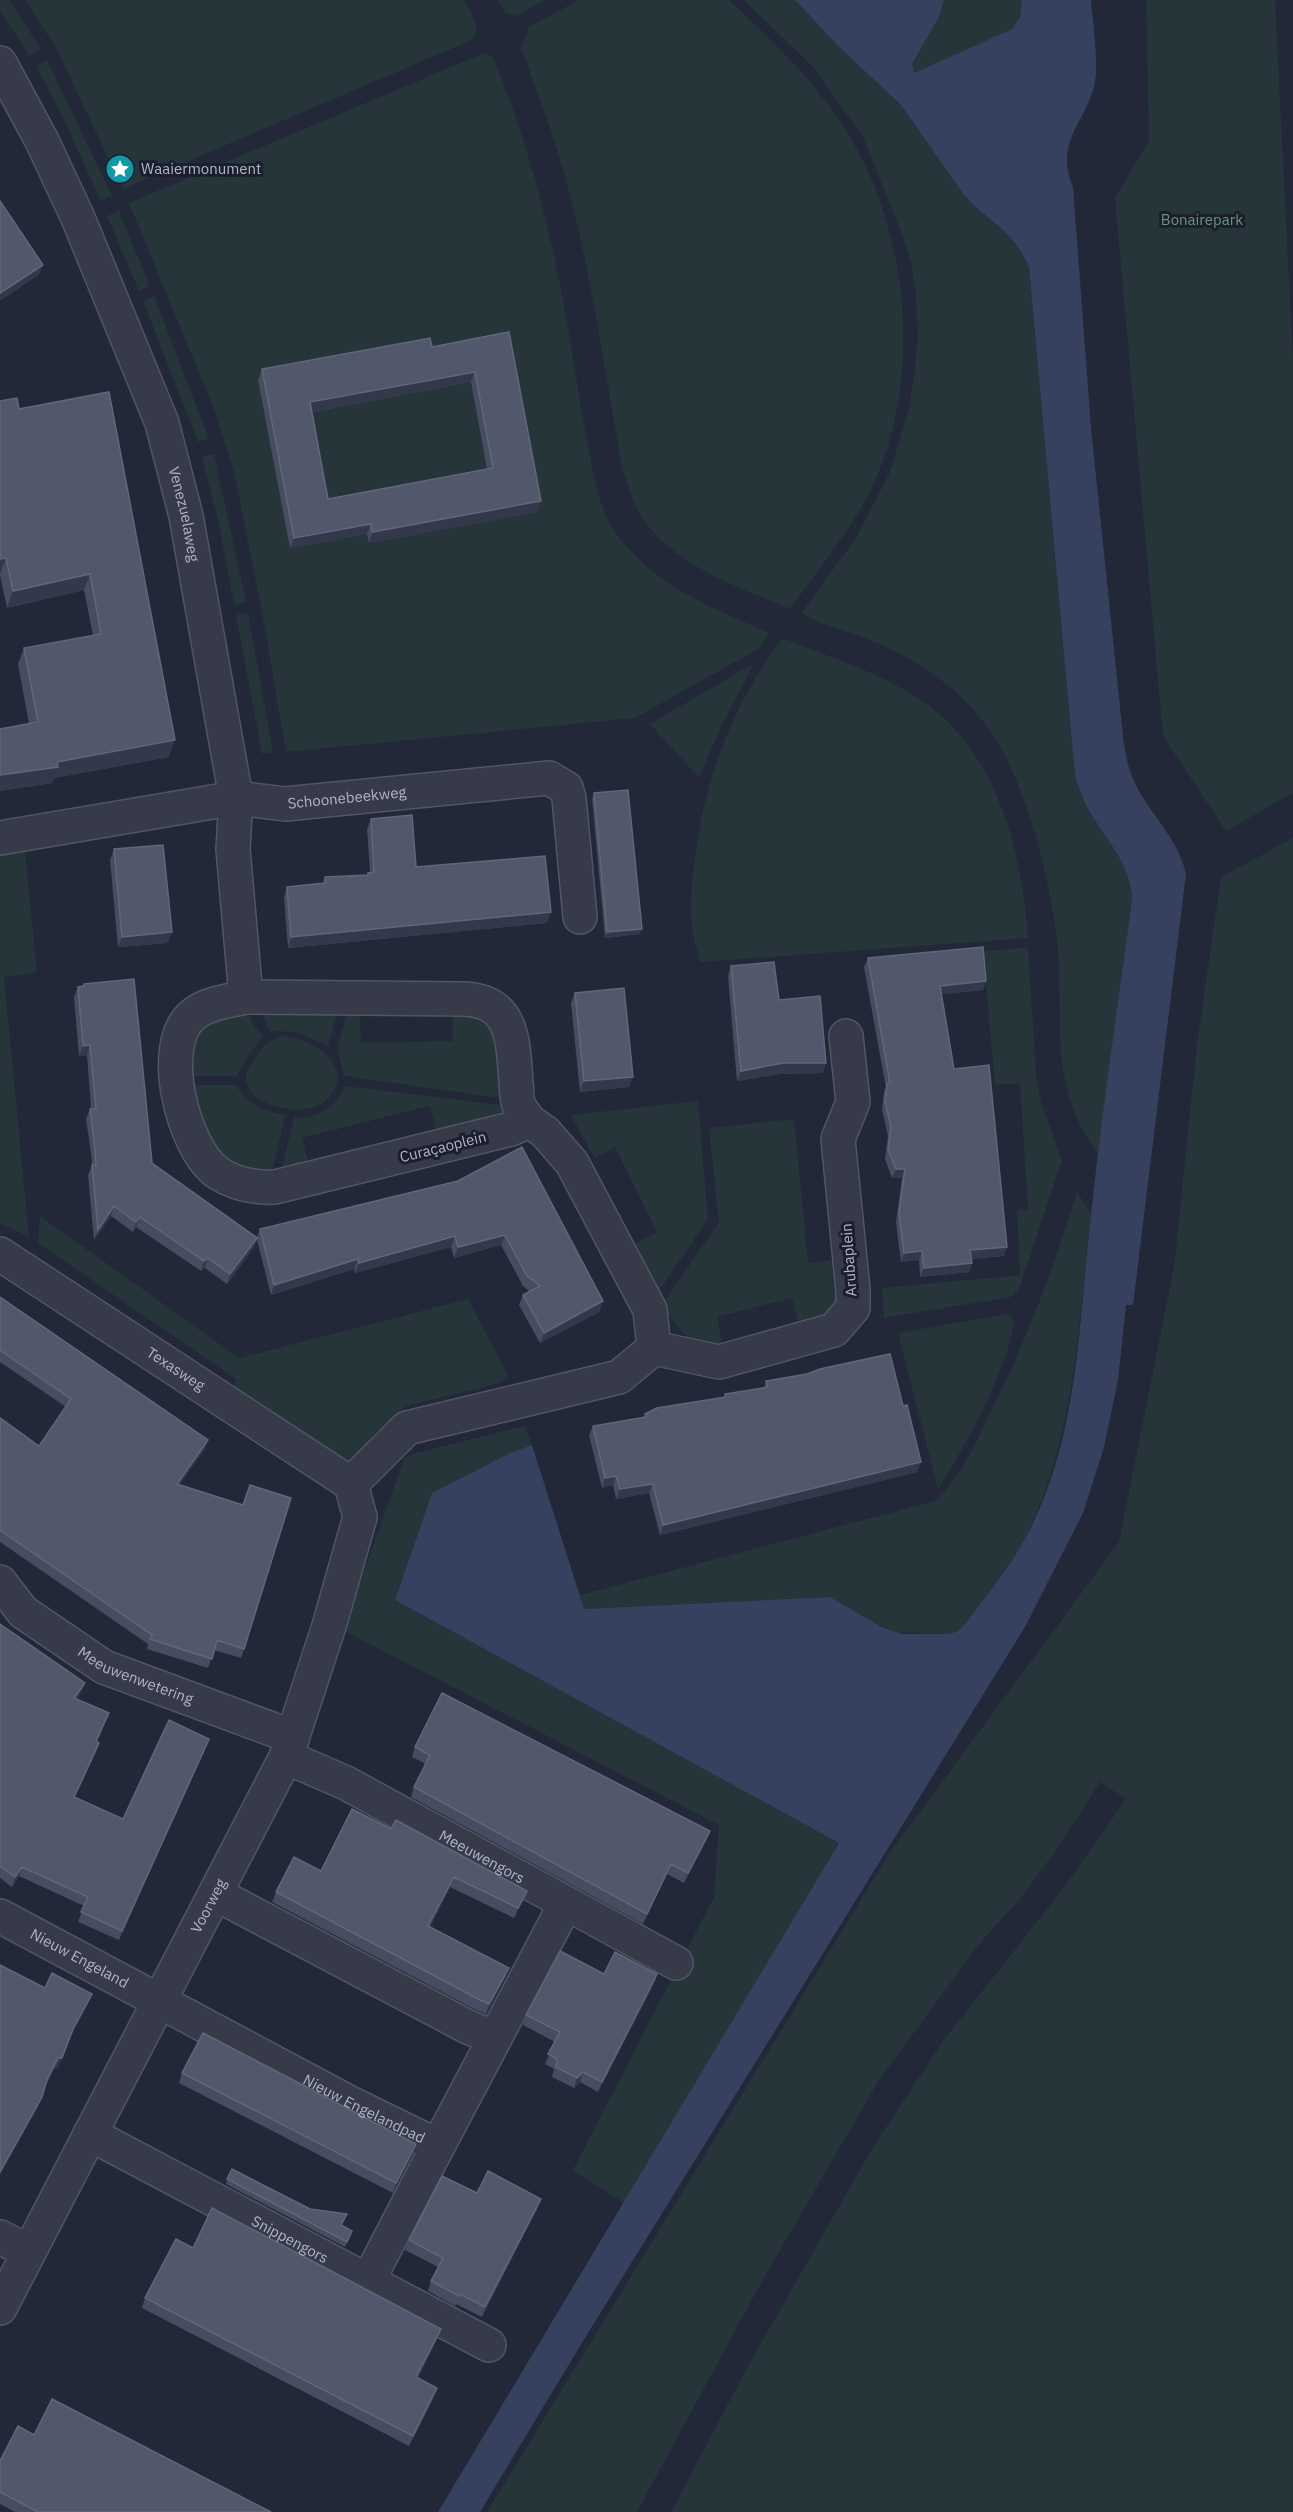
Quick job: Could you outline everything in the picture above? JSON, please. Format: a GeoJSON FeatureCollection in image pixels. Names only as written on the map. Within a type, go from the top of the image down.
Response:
{"type":"FeatureCollection","features":[{"type":"Feature","properties":{"kind":"street","name":"Venezuelaweg"},"geometry":{"type":"LineString","coordinates":[[0,63],[42,141],[78,218],[162,423],[186,516],[236,798],[233,849],[246,998]]}},
{"type":"Feature","properties":{"kind":"street","name":"Schoonebeekweg"},"geometry":{"type":"LineString","coordinates":[[0,838],[236,798],[285,804],[549,778],[566,788],[569,798],[580,917]]}},
{"type":"Feature","properties":{"kind":"street","name":"Curaçaoplein"},"geometry":{"type":"LineString","coordinates":[[246,998],[464,999],[486,1002],[494,1007],[505,1020],[510,1032],[518,1104],[529,1121],[511,1129],[275,1187],[258,1188],[235,1182],[216,1172],[198,1150],[183,1117],[177,1081],[176,1049],[183,1025],[193,1014],[219,1003],[246,998]]}},
{"type":"Feature","properties":{"kind":"street","name":"Arubaplein"},"geometry":{"type":"LineString","coordinates":[[654,1348],[719,1362],[834,1330],[849,1315],[852,1308],[853,1290],[838,1138],[853,1102],[846,1036]]}},
{"type":"Feature","properties":{"kind":"street"},"geometry":{"type":"LineString","coordinates":[[351,1484],[408,1428],[618,1377],[654,1348],[650,1310],[572,1163],[545,1132],[529,1121]]}},
{"type":"Feature","properties":{"kind":"street","name":"Texasweg"},"geometry":{"type":"LineString","coordinates":[[0,1254],[351,1484]]}},
{"type":"Feature","properties":{"kind":"street","name":"Voorweg"},"geometry":{"type":"LineString","coordinates":[[0,2308],[290,1747],[329,1626],[360,1517],[351,1484]]}},
{"type":"Feature","properties":{"kind":"street","name":"Meeuwenwetering"},"geometry":{"type":"LineString","coordinates":[[0,1582],[23,1612],[104,1667],[290,1747]]}},
{"type":"Feature","properties":{"kind":"street","name":"Meeuwengors"},"geometry":{"type":"LineString","coordinates":[[290,1747],[346,1783],[676,1963]]}},
{"type":"Feature","properties":{"kind":"street"},"geometry":{"type":"LineString","coordinates":[[216,1894],[468,2027],[495,2038]]}},
{"type":"Feature","properties":{"kind":"street","name":"Nieuw Engelandpad"},"geometry":{"type":"LineString","coordinates":[[160,2000],[350,2103],[438,2146],[566,1903]]}},
{"type":"Feature","properties":{"kind":"street","name":"Nieuw Engeland"},"geometry":{"type":"LineString","coordinates":[[0,1916],[160,2000]]}},
{"type":"Feature","properties":{"kind":"street","name":"Snippengors"},"geometry":{"type":"LineString","coordinates":[[90,2134],[489,2345]]}},
{"type":"Feature","properties":{"kind":"street"},"geometry":{"type":"LineString","coordinates":[[368,2281],[438,2146]]}},
{"type":"Feature","properties":{"kind":"street"},"geometry":{"type":"LineString","coordinates":[[0,2237],[28,2252]]}},
{"type":"Feature","properties":{"kind":"green space"},"geometry":{"type":"Polygon","coordinates":[[[0,0],[9,0],[41,49],[29,56],[0,10],[0,0]]]}},
{"type":"Feature","properties":{"kind":"green space"},"geometry":{"type":"Polygon","coordinates":[[[25,0],[464,0],[475,20],[476,30],[472,40],[123,189],[56,48],[25,0]]]}},
{"type":"Feature","properties":{"kind":"green space"},"geometry":{"type":"Polygon","coordinates":[[[497,0],[545,0],[517,16],[506,14],[497,0]]]}},
{"type":"Feature","properties":{"kind":"green space"},"geometry":{"type":"Polygon","coordinates":[[[579,0],[729,0],[791,60],[832,109],[867,169],[884,214],[896,262],[902,312],[903,362],[897,411],[884,458],[865,501],[839,543],[790,609],[710,574],[672,550],[656,536],[643,519],[636,507],[622,468],[592,297],[570,195],[554,139],[521,48],[529,27],[579,0]]]}},
{"type":"Feature","properties":{"kind":"green space"},"geometry":{"type":"Polygon","coordinates":[[[744,0],[795,0],[838,46],[901,105],[964,195],[1007,234],[1022,253],[1029,267],[1075,774],[1085,803],[1125,869],[1132,900],[1098,1154],[1082,1128],[1071,1102],[1064,1076],[1054,917],[1043,864],[1027,808],[1006,758],[982,720],[951,688],[934,675],[877,643],[820,623],[802,612],[856,538],[890,472],[909,408],[914,377],[918,340],[916,294],[911,262],[903,237],[863,137],[813,67],[744,0]]]}},
{"type":"Feature","properties":{"kind":"green space"},"geometry":{"type":"Polygon","coordinates":[[[944,0],[1022,0],[1020,17],[1012,29],[914,73],[912,64],[939,17],[944,0]]]}},
{"type":"Feature","properties":{"kind":"green space","name":"Bonairepark"},"geometry":{"type":"Polygon","coordinates":[[[1146,0],[1275,0],[1293,360],[1293,793],[1226,831],[1163,736],[1115,198],[1149,140],[1146,0]]]}},
{"type":"Feature","properties":{"kind":"green space"},"geometry":{"type":"Polygon","coordinates":[[[484,53],[493,57],[504,84],[538,192],[562,296],[598,493],[606,516],[618,536],[633,554],[668,583],[707,605],[769,633],[760,648],[635,718],[286,752],[263,617],[235,477],[216,414],[129,203],[484,53]]]}},
{"type":"Feature","properties":{"kind":"green space"},"geometry":{"type":"Polygon","coordinates":[[[47,60],[112,196],[101,201],[36,66],[47,60]]]}},
{"type":"Feature","properties":{"kind":"green space"},"geometry":{"type":"Polygon","coordinates":[[[119,211],[150,286],[139,291],[107,216],[119,211]]]}},
{"type":"Feature","properties":{"kind":"green space"},"geometry":{"type":"Polygon","coordinates":[[[154,296],[209,439],[198,442],[143,301],[154,296]]]}},
{"type":"Feature","properties":{"kind":"green space"},"geometry":{"type":"Polygon","coordinates":[[[214,454],[246,602],[234,605],[218,519],[202,457],[214,454]]]}},
{"type":"Feature","properties":{"kind":"green space"},"geometry":{"type":"Polygon","coordinates":[[[248,613],[273,752],[262,754],[236,615],[248,613]]]}},
{"type":"Feature","properties":{"kind":"green space"},"geometry":{"type":"Polygon","coordinates":[[[783,638],[871,673],[905,690],[947,721],[969,746],[987,775],[1012,838],[1025,905],[1028,938],[700,962],[694,940],[691,904],[692,882],[704,806],[722,746],[735,718],[765,663],[783,638]]]}},
{"type":"Feature","properties":{"kind":"green space"},"geometry":{"type":"Polygon","coordinates":[[[754,663],[720,729],[699,778],[650,724],[754,663]]]}},
{"type":"Feature","properties":{"kind":"green space"},"geometry":{"type":"Polygon","coordinates":[[[1293,838],[1293,2512],[671,2512],[748,2366],[873,2147],[945,2038],[1062,1890],[1126,1799],[1100,1782],[1057,1849],[1019,1900],[980,1943],[879,2080],[761,2283],[637,2512],[487,2512],[889,1854],[1119,1542],[1174,1267],[1197,1045],[1221,877],[1293,838]]]}},
{"type":"Feature","properties":{"kind":"green space"},"geometry":{"type":"Polygon","coordinates":[[[25,850],[37,972],[4,977],[29,1237],[0,1223],[0,854],[25,850]]]}},
{"type":"Feature","properties":{"kind":"green space"},"geometry":{"type":"Polygon","coordinates":[[[1028,947],[1036,1074],[1041,1103],[1062,1160],[1019,1289],[1011,1297],[884,1318],[882,1288],[1020,1275],[1017,1210],[1028,1209],[1020,1083],[995,1085],[983,951],[1028,947]]]}},
{"type":"Feature","properties":{"kind":"green space"},"geometry":{"type":"Polygon","coordinates":[[[453,1011],[481,1016],[496,1031],[507,1099],[344,1076],[337,1049],[347,1014],[360,1013],[361,1043],[453,1041],[453,1011]]]}},
{"type":"Feature","properties":{"kind":"green space"},"geometry":{"type":"Polygon","coordinates":[[[249,1013],[252,1023],[263,1036],[247,1057],[237,1076],[193,1076],[193,1046],[208,1021],[249,1013]]]}},
{"type":"Feature","properties":{"kind":"green space"},"geometry":{"type":"Polygon","coordinates":[[[262,1013],[337,1014],[328,1046],[296,1032],[269,1031],[262,1013]]]}},
{"type":"Feature","properties":{"kind":"green space"},"geometry":{"type":"Polygon","coordinates":[[[286,1036],[310,1044],[322,1051],[336,1069],[338,1079],[334,1090],[324,1102],[315,1107],[279,1108],[257,1098],[249,1090],[246,1077],[257,1055],[269,1042],[286,1036]]]}},
{"type":"Feature","properties":{"kind":"green space"},"geometry":{"type":"Polygon","coordinates":[[[194,1085],[236,1085],[240,1092],[256,1106],[285,1115],[271,1177],[245,1175],[212,1146],[197,1113],[194,1085]]]}},
{"type":"Feature","properties":{"kind":"green space"},"geometry":{"type":"Polygon","coordinates":[[[345,1086],[508,1106],[509,1115],[437,1134],[430,1106],[302,1138],[309,1166],[281,1173],[294,1117],[310,1117],[325,1110],[336,1100],[345,1086]]]}},
{"type":"Feature","properties":{"kind":"green space"},"geometry":{"type":"Polygon","coordinates":[[[698,1101],[708,1219],[657,1294],[631,1246],[657,1232],[615,1147],[594,1158],[571,1115],[698,1101]]]}},
{"type":"Feature","properties":{"kind":"green space"},"geometry":{"type":"Polygon","coordinates":[[[794,1119],[808,1263],[839,1259],[839,1284],[835,1303],[823,1317],[799,1326],[792,1298],[717,1317],[723,1345],[702,1345],[686,1336],[662,1305],[719,1222],[709,1128],[794,1119]]]}},
{"type":"Feature","properties":{"kind":"green space"},"geometry":{"type":"Polygon","coordinates":[[[1077,1192],[1091,1213],[1072,1381],[1062,1435],[1047,1487],[1025,1538],[996,1586],[958,1631],[949,1634],[893,1632],[829,1597],[584,1609],[580,1595],[935,1501],[945,1491],[968,1458],[1005,1383],[1039,1302],[1077,1192]]]}},
{"type":"Feature","properties":{"kind":"green space"},"geometry":{"type":"Polygon","coordinates":[[[40,1216],[239,1358],[468,1299],[508,1376],[500,1383],[406,1406],[376,1433],[354,1461],[341,1465],[234,1393],[236,1379],[38,1243],[40,1216]]]}},
{"type":"Feature","properties":{"kind":"green space"},"geometry":{"type":"Polygon","coordinates":[[[1009,1314],[1014,1320],[1011,1338],[995,1383],[972,1431],[938,1489],[898,1333],[1009,1314]]]}},
{"type":"Feature","properties":{"kind":"green space"},"geometry":{"type":"Polygon","coordinates":[[[525,1426],[532,1445],[510,1453],[432,1493],[395,1600],[839,1843],[624,2203],[573,2170],[714,1897],[719,1825],[339,1628],[355,1575],[362,1577],[404,1459],[413,1454],[525,1426]]]}},
{"type":"Feature","properties":{"kind":"water"},"geometry":{"type":"Polygon","coordinates":[[[795,0],[944,0],[939,17],[912,64],[914,73],[1012,29],[1020,17],[1022,0],[1091,0],[1096,74],[1088,103],[1075,128],[1067,154],[1068,170],[1073,187],[1091,428],[1123,736],[1134,781],[1177,848],[1186,874],[1133,1305],[1126,1305],[1118,1380],[1104,1447],[1083,1513],[1025,1627],[588,2333],[480,2512],[438,2512],[839,1843],[395,1600],[432,1493],[510,1453],[532,1445],[584,1609],[830,1597],[884,1628],[902,1634],[949,1634],[958,1631],[966,1623],[1010,1563],[1032,1525],[1048,1489],[1059,1451],[1075,1373],[1100,1136],[1132,900],[1125,869],[1085,803],[1075,774],[1029,267],[1022,253],[1007,234],[964,195],[901,105],[838,46],[795,0]]]}},
{"type":"Feature","properties":{"kind":"building"},"geometry":{"type":"Polygon","coordinates":[[[0,201],[43,265],[0,293],[0,201]]]}},
{"type":"Feature","properties":{"kind":"building"},"geometry":{"type":"Polygon","coordinates":[[[509,332],[541,501],[372,532],[371,524],[294,538],[262,369],[430,338],[432,347],[509,332]],[[475,372],[310,402],[328,499],[493,468],[475,372]]]}},
{"type":"Feature","properties":{"kind":"building"},"geometry":{"type":"Polygon","coordinates":[[[109,392],[175,740],[57,762],[58,767],[0,775],[0,729],[38,722],[24,648],[101,634],[90,574],[13,591],[6,558],[0,559],[0,401],[17,398],[19,409],[109,392]]]}},
{"type":"Feature","properties":{"kind":"building"},"geometry":{"type":"Polygon","coordinates":[[[628,790],[642,929],[607,932],[594,793],[628,790]]]}},
{"type":"Feature","properties":{"kind":"building"},"geometry":{"type":"Polygon","coordinates":[[[412,815],[416,867],[545,856],[551,912],[291,937],[287,887],[325,883],[325,877],[368,875],[374,872],[371,819],[412,815]]]}},
{"type":"Feature","properties":{"kind":"building"},"geometry":{"type":"Polygon","coordinates":[[[163,845],[172,932],[122,937],[114,849],[163,845]]]}},
{"type":"Feature","properties":{"kind":"building"},"geometry":{"type":"Polygon","coordinates":[[[983,947],[986,981],[940,986],[954,1069],[989,1065],[1007,1247],[970,1250],[972,1263],[924,1268],[922,1251],[904,1253],[899,1213],[905,1169],[896,1169],[888,1150],[891,1127],[885,1101],[887,1084],[890,1083],[868,958],[983,947]]]}},
{"type":"Feature","properties":{"kind":"building"},"geometry":{"type":"Polygon","coordinates":[[[774,962],[779,1000],[820,996],[826,1063],[783,1063],[741,1071],[731,966],[774,962]]]}},
{"type":"Feature","properties":{"kind":"building"},"geometry":{"type":"Polygon","coordinates":[[[134,979],[152,1163],[257,1238],[230,1274],[208,1258],[204,1261],[140,1217],[136,1222],[114,1206],[98,1230],[92,1165],[96,1165],[90,1109],[96,1109],[90,1045],[83,1046],[78,987],[84,984],[134,979]]]}},
{"type":"Feature","properties":{"kind":"building"},"geometry":{"type":"Polygon","coordinates":[[[624,988],[633,1077],[584,1081],[575,993],[624,988]]]}},
{"type":"Feature","properties":{"kind":"building"},"geometry":{"type":"Polygon","coordinates":[[[522,1147],[603,1301],[544,1333],[523,1295],[540,1286],[527,1276],[505,1235],[458,1247],[455,1236],[359,1263],[358,1259],[274,1285],[260,1229],[458,1181],[522,1147]]]}},
{"type":"Feature","properties":{"kind":"building"},"geometry":{"type":"Polygon","coordinates":[[[0,1297],[208,1440],[177,1484],[243,1505],[250,1485],[291,1498],[244,1649],[217,1640],[212,1659],[150,1639],[152,1635],[0,1530],[0,1418],[39,1446],[71,1399],[0,1350],[0,1297]]]}},
{"type":"Feature","properties":{"kind":"building"},"geometry":{"type":"Polygon","coordinates":[[[890,1354],[903,1406],[907,1405],[921,1462],[663,1525],[653,1484],[620,1489],[616,1476],[605,1478],[593,1426],[646,1417],[645,1414],[657,1408],[726,1397],[725,1394],[768,1387],[766,1381],[807,1374],[820,1369],[890,1354]]]}},
{"type":"Feature","properties":{"kind":"building"},"geometry":{"type":"Polygon","coordinates":[[[0,1624],[85,1683],[74,1698],[109,1713],[96,1741],[99,1743],[74,1797],[123,1819],[169,1720],[209,1739],[122,1931],[81,1912],[88,1897],[22,1867],[15,1877],[0,1866],[0,1624]]]}},
{"type":"Feature","properties":{"kind":"building"},"geometry":{"type":"Polygon","coordinates":[[[442,1693],[710,1831],[688,1873],[671,1864],[647,1914],[414,1787],[430,1755],[415,1747],[442,1693]]]}},
{"type":"Feature","properties":{"kind":"building"},"geometry":{"type":"Polygon","coordinates":[[[352,1809],[391,1829],[396,1820],[527,1891],[518,1908],[454,1877],[428,1926],[509,1968],[489,2004],[276,1892],[294,1857],[321,1871],[352,1809]]]}},
{"type":"Feature","properties":{"kind":"building"},"geometry":{"type":"Polygon","coordinates":[[[560,1951],[604,1974],[615,1952],[657,1974],[602,2082],[583,2072],[577,2078],[556,2067],[557,2059],[548,2054],[560,2032],[526,2015],[560,1951]]]}},
{"type":"Feature","properties":{"kind":"building"},"geometry":{"type":"Polygon","coordinates":[[[0,1965],[45,1988],[52,1973],[92,1994],[73,2029],[62,2058],[58,2058],[47,2080],[42,2097],[0,2172],[0,1965]]]}},
{"type":"Feature","properties":{"kind":"building"},"geometry":{"type":"Polygon","coordinates":[[[203,2033],[416,2144],[396,2183],[182,2073],[203,2033]]]}},
{"type":"Feature","properties":{"kind":"building"},"geometry":{"type":"Polygon","coordinates":[[[232,2169],[310,2209],[347,2214],[341,2225],[352,2231],[347,2242],[227,2179],[232,2169]]]}},
{"type":"Feature","properties":{"kind":"building"},"geometry":{"type":"Polygon","coordinates":[[[488,2171],[541,2199],[485,2307],[431,2281],[443,2258],[409,2240],[442,2176],[477,2193],[488,2171]]]}},
{"type":"Feature","properties":{"kind":"building"},"geometry":{"type":"Polygon","coordinates":[[[212,2208],[441,2329],[416,2377],[437,2388],[413,2436],[145,2298],[176,2239],[193,2248],[212,2208]]]}},
{"type":"Feature","properties":{"kind":"building"},"geometry":{"type":"Polygon","coordinates":[[[52,2399],[271,2512],[38,2512],[0,2492],[0,2461],[18,2426],[34,2435],[52,2399]]]}},
{"type":"Feature","properties":{"kind":"place","name":"Waaiermonument"},"geometry":{"type":"Point","coordinates":[120,169]}}]}
